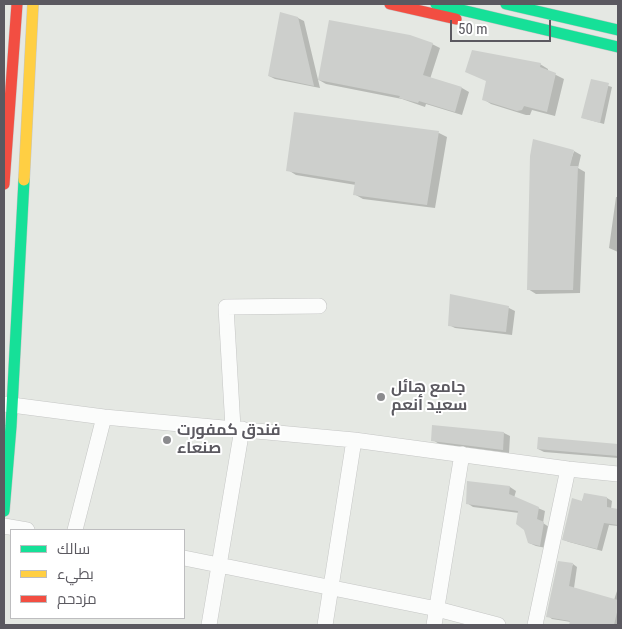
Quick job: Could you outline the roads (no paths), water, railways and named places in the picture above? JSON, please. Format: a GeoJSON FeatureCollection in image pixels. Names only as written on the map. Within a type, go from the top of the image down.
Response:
{"type":"FeatureCollection","features":[{"type":"Feature","properties":{"kind":"main road"},"geometry":{"type":"LineString","coordinates":[[4,184],[10,18],[17,4]]}},
{"type":"Feature","properties":{"kind":"main road"},"geometry":{"type":"LineString","coordinates":[[4,511],[8,404],[33,4]]}},
{"type":"Feature","properties":{"kind":"main road"},"geometry":{"type":"LineString","coordinates":[[390,4],[586,49],[618,52]]}},
{"type":"Feature","properties":{"kind":"main road"},"geometry":{"type":"LineString","coordinates":[[436,4],[618,46]]}},
{"type":"Feature","properties":{"kind":"main road"},"geometry":{"type":"LineString","coordinates":[[506,4],[618,30]]}},
{"type":"Feature","properties":{"kind":"main road"},"geometry":{"type":"LineString","coordinates":[[550,4],[595,14],[618,24]]}},
{"type":"Feature","properties":{"kind":"street"},"geometry":{"type":"LineString","coordinates":[[210,625],[237,428],[226,307],[319,306]]}},
{"type":"Feature","properties":{"kind":"street"},"geometry":{"type":"LineString","coordinates":[[8,404],[104,417],[354,440],[618,474]]}},
{"type":"Feature","properties":{"kind":"street"},"geometry":{"type":"LineString","coordinates":[[75,529],[104,417]]}},
{"type":"Feature","properties":{"kind":"street"},"geometry":{"type":"LineString","coordinates":[[325,625],[354,440]]}},
{"type":"Feature","properties":{"kind":"street"},"geometry":{"type":"LineString","coordinates":[[434,625],[462,454]]}},
{"type":"Feature","properties":{"kind":"street"},"geometry":{"type":"LineString","coordinates":[[535,625],[568,469]]}},
{"type":"Feature","properties":{"kind":"street"},"geometry":{"type":"LineString","coordinates":[[4,526],[22,529]]}},
{"type":"Feature","properties":{"kind":"street"},"geometry":{"type":"LineString","coordinates":[[185,558],[331,586],[437,609],[498,625]]}},
{"type":"Feature","properties":{"kind":"place","name":"جامع هائل سعيد أنعم"},"geometry":{"type":"Point","coordinates":[381,397]}},
{"type":"Feature","properties":{"kind":"place","name":"فندق كمفورت صنعاء"},"geometry":{"type":"Point","coordinates":[167,440]}}]}
